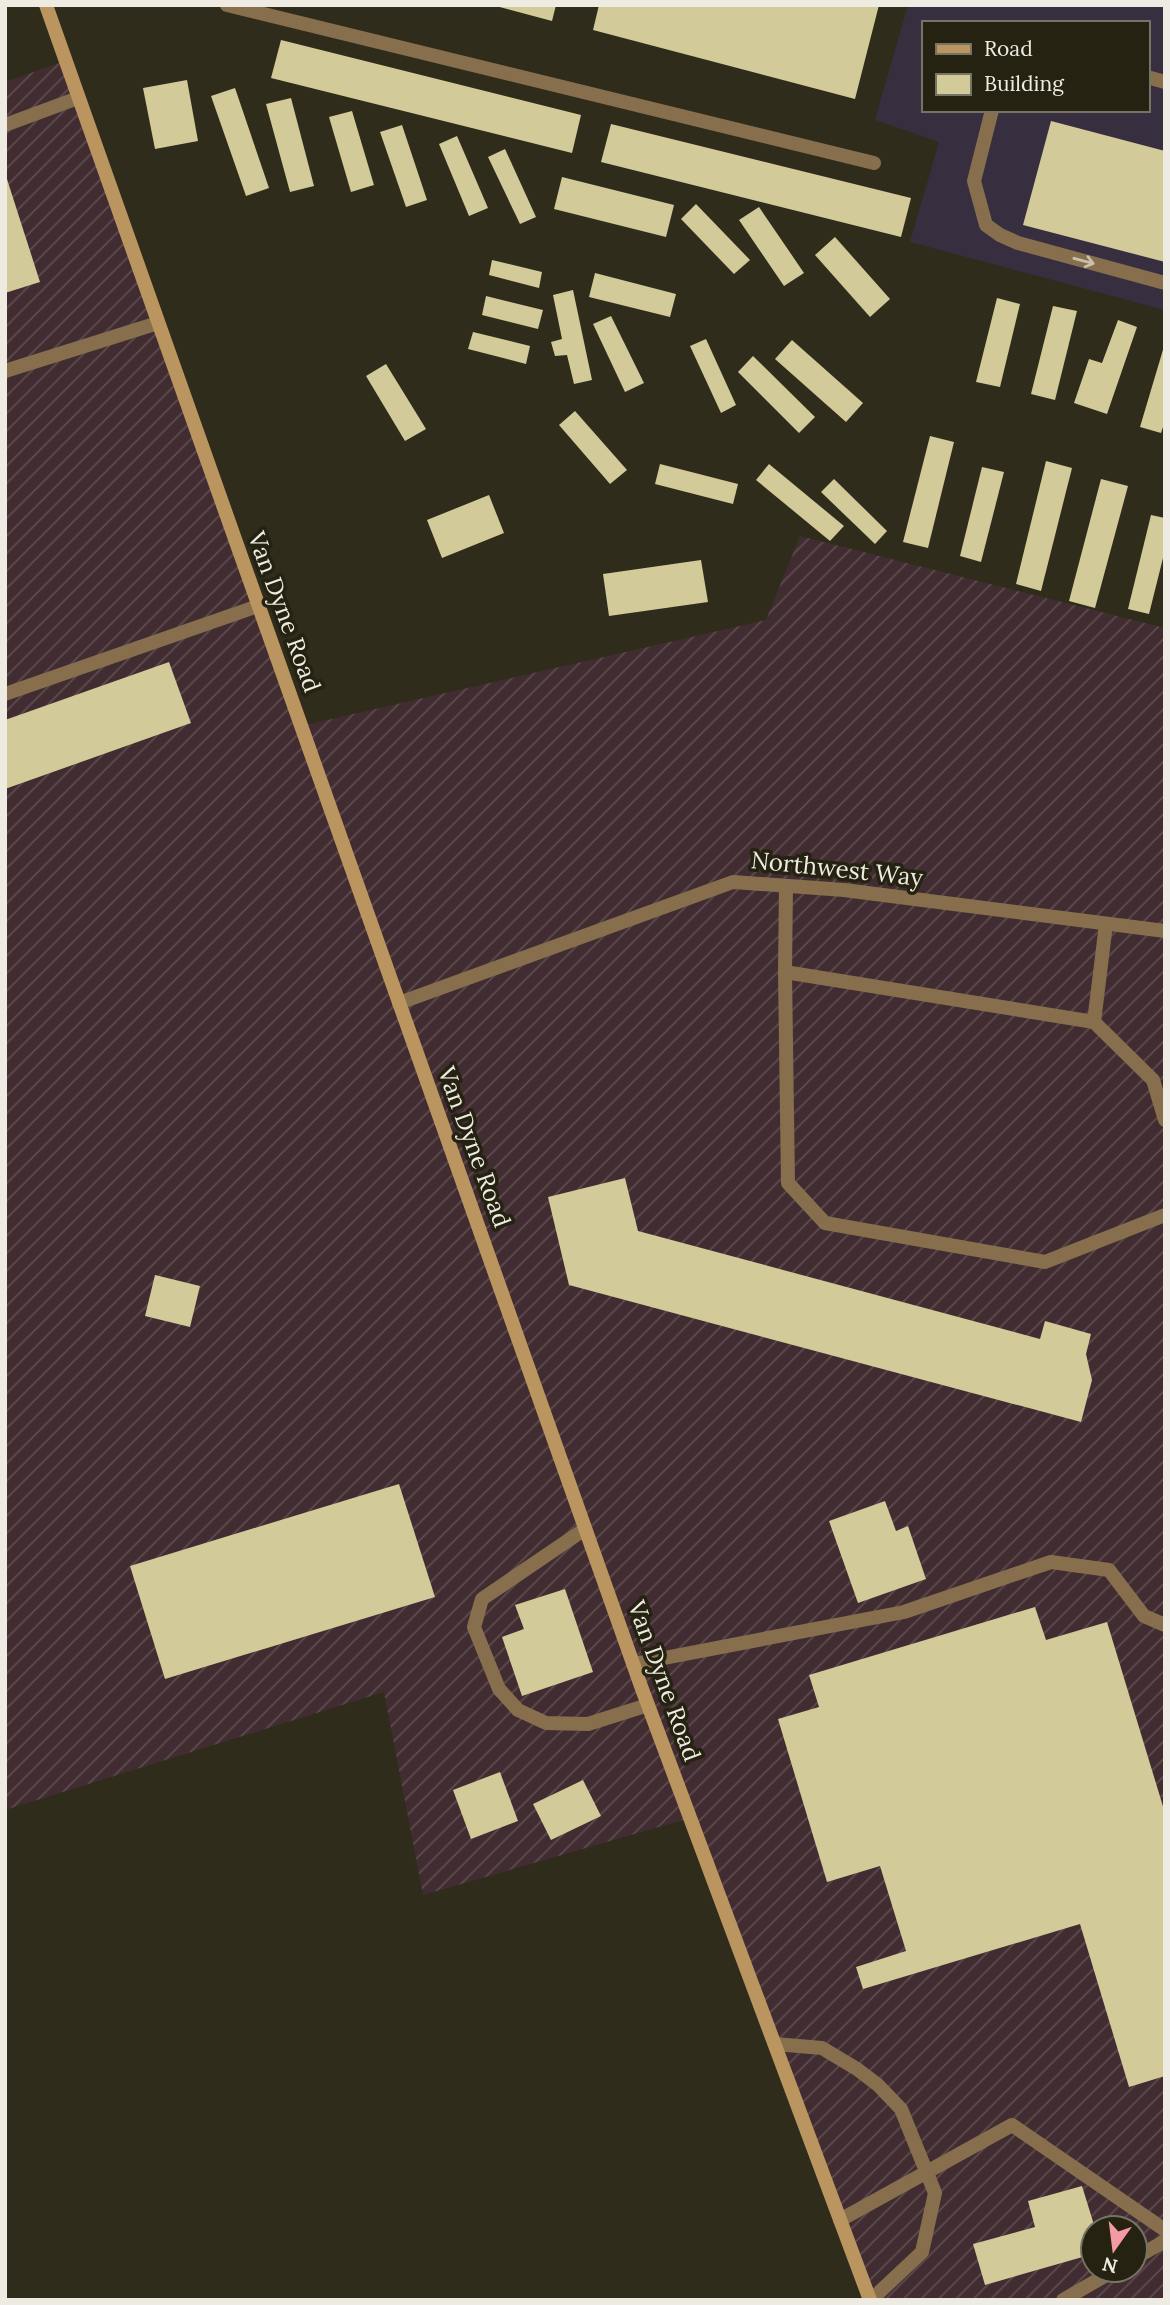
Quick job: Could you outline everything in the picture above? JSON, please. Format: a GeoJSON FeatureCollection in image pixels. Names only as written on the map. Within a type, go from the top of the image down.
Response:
{"type":"FeatureCollection","features":[{"type":"Feature","properties":{"kind":"street","name":"Van Dyne Road"},"geometry":{"type":"LineString","coordinates":[[46,5],[633,1664],[870,2300]]}},
{"type":"Feature","properties":{"kind":"street"},"geometry":{"type":"LineString","coordinates":[[227,5],[874,163]]}},
{"type":"Feature","properties":{"kind":"street"},"geometry":{"type":"LineString","coordinates":[[5,125],[78,98]]}},
{"type":"Feature","properties":{"kind":"street"},"geometry":{"type":"LineString","coordinates":[[991,112],[974,181],[986,225],[1018,243],[1165,283]]}},
{"type":"Feature","properties":{"kind":"street"},"geometry":{"type":"LineString","coordinates":[[5,371],[158,323]]}},
{"type":"Feature","properties":{"kind":"street"},"geometry":{"type":"LineString","coordinates":[[5,694],[258,606]]}},
{"type":"Feature","properties":{"kind":"street","name":"Northwest Way"},"geometry":{"type":"LineString","coordinates":[[399,1003],[733,882],[844,890],[1165,931]]}},
{"type":"Feature","properties":{"kind":"street"},"geometry":{"type":"LineString","coordinates":[[786,886],[788,1183],[825,1223],[1045,1262],[1165,1215]]}},
{"type":"Feature","properties":{"kind":"street"},"geometry":{"type":"LineString","coordinates":[[1094,1022],[1106,924]]}},
{"type":"Feature","properties":{"kind":"street"},"geometry":{"type":"LineString","coordinates":[[785,972],[1094,1022],[1153,1080],[1165,1120]]}},
{"type":"Feature","properties":{"kind":"street"},"geometry":{"type":"LineString","coordinates":[[585,1529],[482,1600],[474,1627],[499,1689],[519,1710],[546,1723],[588,1724],[648,1705]]}},
{"type":"Feature","properties":{"kind":"street"},"geometry":{"type":"LineString","coordinates":[[633,1664],[904,1612],[1051,1562],[1109,1570],[1144,1616],[1165,1625]]}},
{"type":"Feature","properties":{"kind":"street"},"geometry":{"type":"LineString","coordinates":[[775,2044],[822,2048],[878,2085],[901,2109],[935,2193],[922,2252],[870,2300]]}},
{"type":"Feature","properties":{"kind":"street"},"geometry":{"type":"LineString","coordinates":[[840,2220],[1012,2125],[1165,2230]]}},
{"type":"Feature","properties":{"kind":"street"},"geometry":{"type":"LineString","coordinates":[[1149,2250],[1165,2241]]}},
{"type":"Feature","properties":{"kind":"street"},"geometry":{"type":"LineString","coordinates":[[1063,2300],[1091,2284]]}},
{"type":"Feature","properties":{"kind":"shaded area"},"geometry":{"type":"Polygon","coordinates":[[[908,5],[1165,5],[1165,310],[910,242],[939,142],[875,120],[908,5]]]}},
{"type":"Feature","properties":{"kind":"shaded area"},"geometry":{"type":"Polygon","coordinates":[[[65,61],[301,726],[766,620],[800,536],[1165,628],[1165,2300],[870,2300],[690,1818],[423,1895],[384,1692],[5,1810],[5,82],[65,61]]]}},
{"type":"Feature","properties":{"kind":"building"},"geometry":{"type":"Polygon","coordinates":[[[492,5],[556,5],[552,21],[492,5]]]}},
{"type":"Feature","properties":{"kind":"building"},"geometry":{"type":"Polygon","coordinates":[[[599,5],[879,5],[855,99],[593,30],[599,5]]]}},
{"type":"Feature","properties":{"kind":"building"},"geometry":{"type":"Polygon","coordinates":[[[281,40],[581,115],[572,153],[271,78],[281,40]]]}},
{"type":"Feature","properties":{"kind":"building"},"geometry":{"type":"Polygon","coordinates":[[[187,80],[198,141],[155,149],[143,88],[187,80]]]}},
{"type":"Feature","properties":{"kind":"building"},"geometry":{"type":"Polygon","coordinates":[[[235,88],[269,188],[246,196],[211,96],[235,88]]]}},
{"type":"Feature","properties":{"kind":"building"},"geometry":{"type":"Polygon","coordinates":[[[291,98],[314,186],[290,192],[266,104],[291,98]]]}},
{"type":"Feature","properties":{"kind":"building"},"geometry":{"type":"Polygon","coordinates":[[[352,111],[374,185],[351,192],[329,117],[352,111]]]}},
{"type":"Feature","properties":{"kind":"building"},"geometry":{"type":"Polygon","coordinates":[[[1051,121],[1165,151],[1165,262],[1023,225],[1051,121]]]}},
{"type":"Feature","properties":{"kind":"building"},"geometry":{"type":"Polygon","coordinates":[[[611,124],[911,198],[901,237],[601,162],[611,124]]]}},
{"type":"Feature","properties":{"kind":"building"},"geometry":{"type":"Polygon","coordinates":[[[402,125],[427,200],[406,207],[380,132],[402,125]]]}},
{"type":"Feature","properties":{"kind":"building"},"geometry":{"type":"Polygon","coordinates":[[[457,136],[488,208],[469,216],[439,144],[457,136]]]}},
{"type":"Feature","properties":{"kind":"building"},"geometry":{"type":"Polygon","coordinates":[[[505,149],[536,217],[520,224],[488,157],[505,149]]]}},
{"type":"Feature","properties":{"kind":"building"},"geometry":{"type":"Polygon","coordinates":[[[5,177],[40,282],[5,293],[5,177]]]}},
{"type":"Feature","properties":{"kind":"building"},"geometry":{"type":"Polygon","coordinates":[[[562,177],[674,205],[666,237],[554,209],[562,177]]]}},
{"type":"Feature","properties":{"kind":"building"},"geometry":{"type":"Polygon","coordinates":[[[696,204],[750,260],[734,274],[681,219],[696,204]]]}},
{"type":"Feature","properties":{"kind":"building"},"geometry":{"type":"Polygon","coordinates":[[[759,207],[804,273],[784,286],[739,220],[759,207]]]}},
{"type":"Feature","properties":{"kind":"building"},"geometry":{"type":"Polygon","coordinates":[[[835,237],[890,299],[870,317],[815,255],[835,237]]]}},
{"type":"Feature","properties":{"kind":"building"},"geometry":{"type":"Polygon","coordinates":[[[492,260],[542,272],[539,288],[489,275],[492,260]]]}},
{"type":"Feature","properties":{"kind":"building"},"geometry":{"type":"Polygon","coordinates":[[[595,273],[676,294],[670,317],[589,297],[595,273]]]}},
{"type":"Feature","properties":{"kind":"building"},"geometry":{"type":"Polygon","coordinates":[[[573,290],[592,380],[574,384],[567,355],[555,356],[551,342],[562,339],[553,295],[573,290]]]}},
{"type":"Feature","properties":{"kind":"building"},"geometry":{"type":"Polygon","coordinates":[[[486,296],[543,310],[538,329],[482,315],[486,296]]]}},
{"type":"Feature","properties":{"kind":"building"},"geometry":{"type":"Polygon","coordinates":[[[997,298],[1020,304],[1000,387],[976,382],[997,298]]]}},
{"type":"Feature","properties":{"kind":"building"},"geometry":{"type":"Polygon","coordinates":[[[1053,306],[1077,311],[1055,400],[1031,394],[1053,306]]]}},
{"type":"Feature","properties":{"kind":"building"},"geometry":{"type":"Polygon","coordinates":[[[611,316],[644,383],[625,392],[593,324],[611,316]]]}},
{"type":"Feature","properties":{"kind":"building"},"geometry":{"type":"Polygon","coordinates":[[[1118,320],[1137,327],[1107,414],[1074,403],[1089,359],[1102,363],[1118,320]]]}},
{"type":"Feature","properties":{"kind":"building"},"geometry":{"type":"Polygon","coordinates":[[[473,332],[530,346],[526,364],[468,349],[473,332]]]}},
{"type":"Feature","properties":{"kind":"building"},"geometry":{"type":"Polygon","coordinates":[[[706,339],[736,405],[721,413],[690,346],[706,339]]]}},
{"type":"Feature","properties":{"kind":"building"},"geometry":{"type":"Polygon","coordinates":[[[792,340],[863,403],[846,422],[775,359],[792,340]]]}},
{"type":"Feature","properties":{"kind":"building"},"geometry":{"type":"Polygon","coordinates":[[[1165,343],[1165,421],[1161,433],[1140,427],[1165,343]]]}},
{"type":"Feature","properties":{"kind":"building"},"geometry":{"type":"Polygon","coordinates":[[[753,356],[815,417],[799,433],[738,372],[753,356]]]}},
{"type":"Feature","properties":{"kind":"building"},"geometry":{"type":"Polygon","coordinates":[[[386,364],[426,429],[405,441],[366,376],[386,364]]]}},
{"type":"Feature","properties":{"kind":"building"},"geometry":{"type":"Polygon","coordinates":[[[575,411],[627,470],[610,484],[559,425],[575,411]]]}},
{"type":"Feature","properties":{"kind":"building"},"geometry":{"type":"Polygon","coordinates":[[[930,436],[954,442],[928,548],[903,542],[930,436]]]}},
{"type":"Feature","properties":{"kind":"building"},"geometry":{"type":"Polygon","coordinates":[[[1046,461],[1072,468],[1041,591],[1016,584],[1046,461]]]}},
{"type":"Feature","properties":{"kind":"building"},"geometry":{"type":"Polygon","coordinates":[[[660,464],[738,484],[733,504],[655,484],[660,464]]]}},
{"type":"Feature","properties":{"kind":"building"},"geometry":{"type":"Polygon","coordinates":[[[769,464],[844,526],[830,541],[756,480],[769,464]]]}},
{"type":"Feature","properties":{"kind":"building"},"geometry":{"type":"Polygon","coordinates":[[[982,467],[1004,472],[981,562],[960,556],[982,467]]]}},
{"type":"Feature","properties":{"kind":"building"},"geometry":{"type":"Polygon","coordinates":[[[834,479],[887,531],[875,544],[821,492],[834,479]]]}},
{"type":"Feature","properties":{"kind":"building"},"geometry":{"type":"Polygon","coordinates":[[[1101,479],[1128,486],[1095,608],[1069,601],[1101,479]]]}},
{"type":"Feature","properties":{"kind":"building"},"geometry":{"type":"Polygon","coordinates":[[[489,495],[504,533],[442,558],[427,520],[489,495]]]}},
{"type":"Feature","properties":{"kind":"building"},"geometry":{"type":"Polygon","coordinates":[[[1151,515],[1165,518],[1165,550],[1149,614],[1128,609],[1151,515]]]}},
{"type":"Feature","properties":{"kind":"building"},"geometry":{"type":"Polygon","coordinates":[[[701,560],[708,602],[609,616],[603,574],[701,560]]]}},
{"type":"Feature","properties":{"kind":"building"},"geometry":{"type":"Polygon","coordinates":[[[169,662],[191,723],[5,789],[5,720],[169,662]]]}},
{"type":"Feature","properties":{"kind":"building"},"geometry":{"type":"Polygon","coordinates":[[[625,1178],[638,1231],[1040,1339],[1045,1321],[1091,1334],[1086,1354],[1092,1380],[1081,1422],[569,1285],[548,1197],[625,1178]]]}},
{"type":"Feature","properties":{"kind":"building"},"geometry":{"type":"Polygon","coordinates":[[[155,1275],[200,1286],[190,1327],[145,1316],[155,1275]]]}},
{"type":"Feature","properties":{"kind":"building"},"geometry":{"type":"Polygon","coordinates":[[[399,1484],[435,1597],[165,1679],[130,1566],[399,1484]]]}},
{"type":"Feature","properties":{"kind":"building"},"geometry":{"type":"Polygon","coordinates":[[[885,1501],[896,1531],[908,1526],[926,1579],[858,1603],[829,1521],[885,1501]]]}},
{"type":"Feature","properties":{"kind":"building"},"geometry":{"type":"Polygon","coordinates":[[[565,1589],[593,1672],[522,1696],[502,1637],[524,1629],[515,1605],[565,1589]]]}},
{"type":"Feature","properties":{"kind":"building"},"geometry":{"type":"Polygon","coordinates":[[[1035,1607],[1046,1640],[1107,1622],[1165,1813],[1165,2076],[1129,2087],[1080,1924],[863,1989],[856,1967],[906,1951],[880,1866],[827,1882],[778,1719],[819,1707],[809,1675],[1035,1607]]]}},
{"type":"Feature","properties":{"kind":"building"},"geometry":{"type":"Polygon","coordinates":[[[500,1772],[518,1821],[471,1839],[453,1790],[500,1772]]]}},
{"type":"Feature","properties":{"kind":"building"},"geometry":{"type":"Polygon","coordinates":[[[583,1780],[601,1816],[551,1840],[533,1804],[583,1780]]]}},
{"type":"Feature","properties":{"kind":"building"},"geometry":{"type":"Polygon","coordinates":[[[1082,2186],[1091,2214],[1079,2214],[1079,2258],[985,2285],[973,2244],[1035,2227],[1028,2201],[1082,2186]]]}}]}
